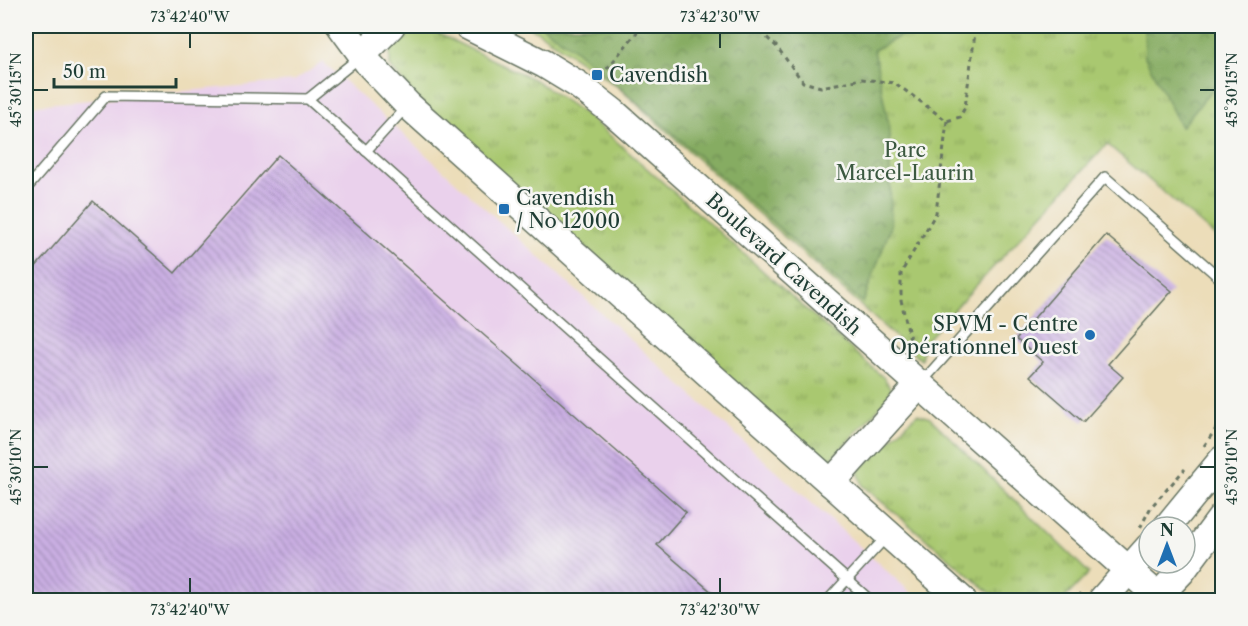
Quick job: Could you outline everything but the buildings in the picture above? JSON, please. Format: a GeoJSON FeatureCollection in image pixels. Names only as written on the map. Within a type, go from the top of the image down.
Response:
{"type":"FeatureCollection","features":[{"type":"Feature","properties":{"kind":"main road"},"geometry":{"type":"LineString","coordinates":[[341,26],[362,56],[408,105],[962,600]]}},
{"type":"Feature","properties":{"kind":"main road"},"geometry":{"type":"LineString","coordinates":[[362,56],[391,26]]}},
{"type":"Feature","properties":{"kind":"main road","name":"Boulevard Cavendish"},"geometry":{"type":"LineString","coordinates":[[468,26],[544,64],[577,84],[613,112],[1158,599]]}},
{"type":"Feature","properties":{"kind":"main road"},"geometry":{"type":"LineString","coordinates":[[831,483],[920,384]]}},
{"type":"Feature","properties":{"kind":"main road"},"geometry":{"type":"LineString","coordinates":[[1177,515],[1222,460]]}},
{"type":"Feature","properties":{"kind":"main road"},"geometry":{"type":"LineString","coordinates":[[1158,599],[1182,572],[1222,517]]}},
{"type":"Feature","properties":{"kind":"main road"},"geometry":{"type":"LineString","coordinates":[[1102,600],[1137,562]]}},
{"type":"Feature","properties":{"kind":"lane"},"geometry":{"type":"LineString","coordinates":[[26,189],[106,96],[308,99],[362,56]]}},
{"type":"Feature","properties":{"kind":"lane"},"geometry":{"type":"LineString","coordinates":[[308,99],[870,600]]}},
{"type":"Feature","properties":{"kind":"lane"},"geometry":{"type":"LineString","coordinates":[[366,151],[408,105]]}},
{"type":"Feature","properties":{"kind":"lane"},"geometry":{"type":"LineString","coordinates":[[920,384],[1105,177],[1222,280]]}},
{"type":"Feature","properties":{"kind":"lane"},"geometry":{"type":"LineString","coordinates":[[828,600],[889,534]]}},
{"type":"Feature","properties":{"kind":"path"},"geometry":{"type":"LineString","coordinates":[[598,80],[642,26]]}},
{"type":"Feature","properties":{"kind":"path"},"geometry":{"type":"LineString","coordinates":[[743,26],[763,34],[777,47],[802,82],[821,87],[862,79],[895,83],[947,121]]}},
{"type":"Feature","properties":{"kind":"path"},"geometry":{"type":"LineString","coordinates":[[947,121],[960,117],[965,107],[976,26]]}},
{"type":"Feature","properties":{"kind":"path"},"geometry":{"type":"LineString","coordinates":[[912,350],[901,300],[901,273],[936,213],[947,121]]}},
{"type":"Feature","properties":{"kind":"shaded area"},"geometry":{"type":"Polygon","coordinates":[[[323,62],[919,600],[26,600],[26,106],[294,81],[323,62]]]}},
{"type":"Feature","properties":{"kind":"green space"},"geometry":{"type":"Polygon","coordinates":[[[422,26],[535,80],[590,118],[885,379],[893,393],[831,459],[812,453],[425,107],[390,66],[390,50],[405,33],[422,26]]]}},
{"type":"Feature","properties":{"kind":"green space","name":"Parc Marcel-Laurin"},"geometry":{"type":"Polygon","coordinates":[[[526,26],[1222,26],[1222,242],[1107,144],[924,342],[921,360],[619,88],[537,31],[526,26]]]}},
{"type":"Feature","properties":{"kind":"green space"},"geometry":{"type":"Polygon","coordinates":[[[541,26],[920,26],[874,50],[889,127],[891,226],[863,303],[666,127],[573,48],[541,26]]]}},
{"type":"Feature","properties":{"kind":"green space"},"geometry":{"type":"Polygon","coordinates":[[[1144,26],[1222,26],[1222,78],[1181,127],[1145,57],[1144,26]]]}},
{"type":"Feature","properties":{"kind":"green space"},"geometry":{"type":"Polygon","coordinates":[[[917,414],[930,418],[1089,573],[1063,600],[999,600],[863,486],[858,471],[917,414]]]}},
{"type":"Feature","properties":{"kind":"place","name":"Cavendish"},"geometry":{"type":"Point","coordinates":[597,75]}},
{"type":"Feature","properties":{"kind":"place","name":"Cavendish / No 12000"},"geometry":{"type":"Point","coordinates":[504,209]}},
{"type":"Feature","properties":{"kind":"place","name":"SPVM - Centre Opérationnel Ouest"},"geometry":{"type":"Point","coordinates":[1090,335]}}]}
